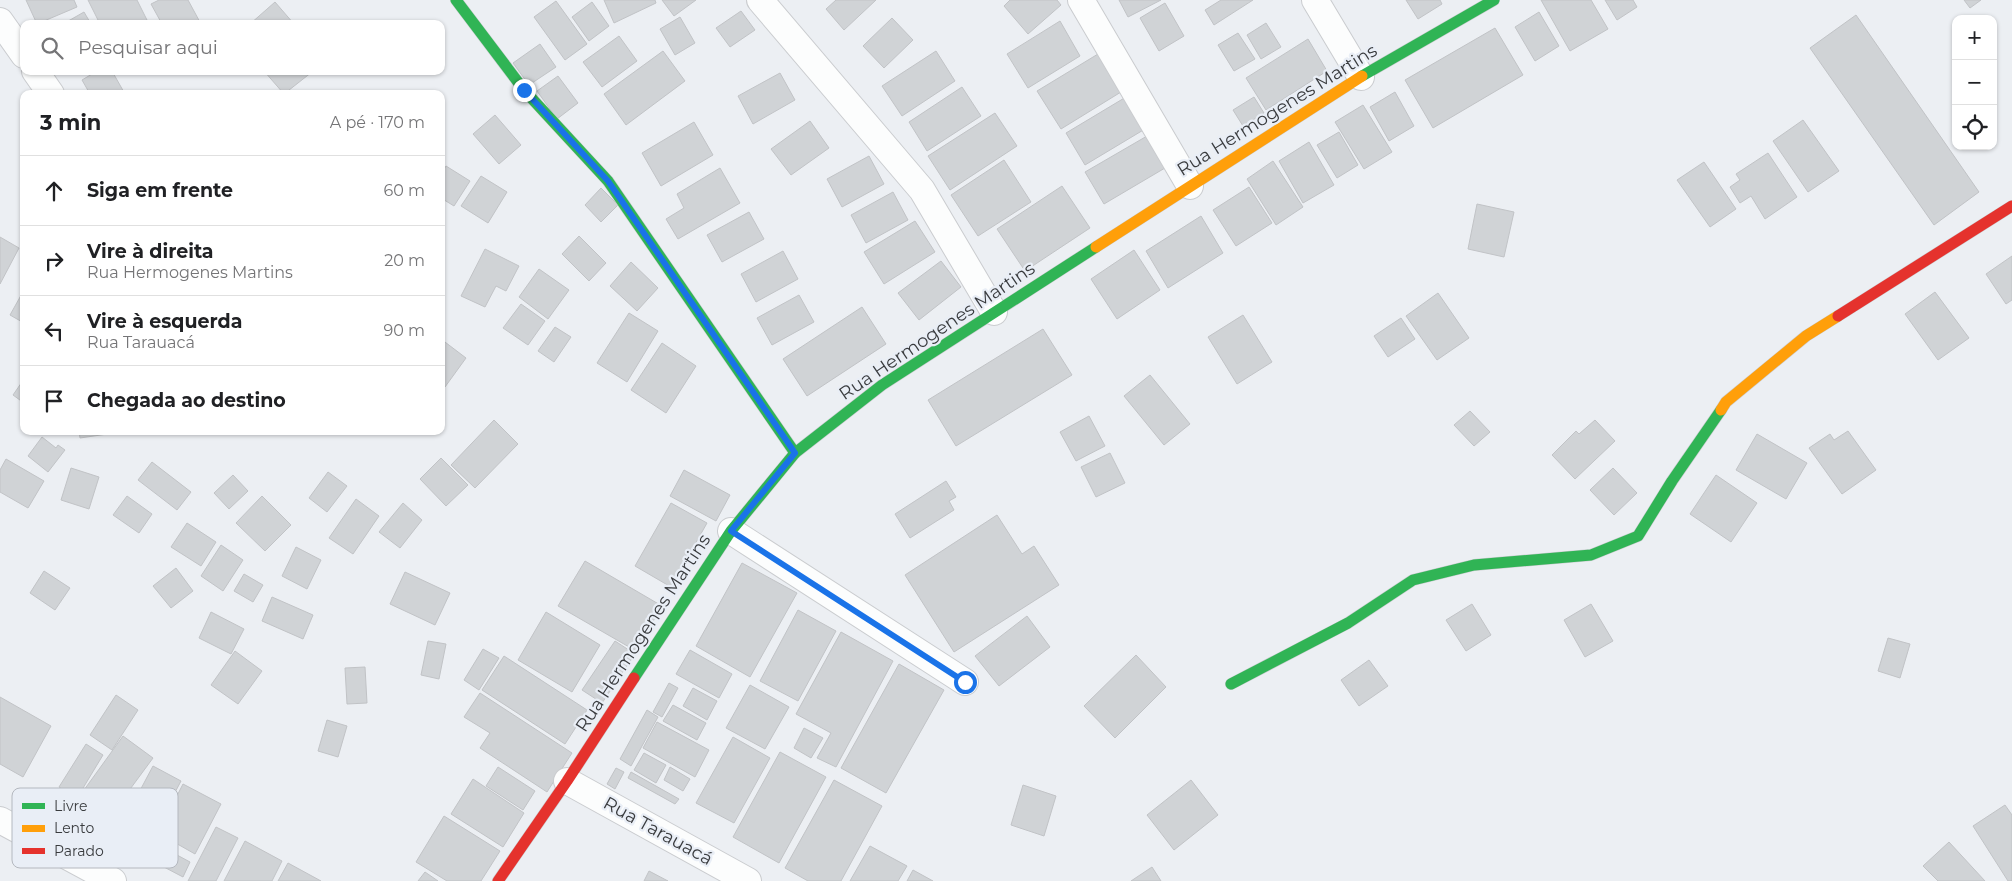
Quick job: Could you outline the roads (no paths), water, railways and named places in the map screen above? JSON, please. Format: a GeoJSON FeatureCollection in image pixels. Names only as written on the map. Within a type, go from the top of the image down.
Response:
{"type":"FeatureCollection","features":[{"type":"Feature","properties":{"kind":"street"},"geometry":{"type":"LineString","coordinates":[[456,0],[524,90],[608,181],[795,453]]}},
{"type":"Feature","properties":{"kind":"street"},"geometry":{"type":"LineString","coordinates":[[760,0],[922,190],[994,312]]}},
{"type":"Feature","properties":{"kind":"street"},"geometry":{"type":"LineString","coordinates":[[1081,0],[1190,186]]}},
{"type":"Feature","properties":{"kind":"street"},"geometry":{"type":"LineString","coordinates":[[1315,0],[1361,77]]}},
{"type":"Feature","properties":{"kind":"street","name":"Rua Hermogenes Martins"},"geometry":{"type":"LineString","coordinates":[[498,881],[567,781],[731,531],[795,453],[882,385],[994,312],[1361,77],[1494,0]]}},
{"type":"Feature","properties":{"kind":"street"},"geometry":{"type":"LineString","coordinates":[[0,22],[20,50]]}},
{"type":"Feature","properties":{"kind":"street"},"geometry":{"type":"LineString","coordinates":[[38,75],[48,90]]}},
{"type":"Feature","properties":{"kind":"street"},"geometry":{"type":"LineString","coordinates":[[1231,684],[1348,623],[1413,580],[1474,565],[1591,555],[1638,536],[1672,481],[1726,402],[1806,336],[2012,206]]}},
{"type":"Feature","properties":{"kind":"street"},"geometry":{"type":"LineString","coordinates":[[731,531],[965,682]]}},
{"type":"Feature","properties":{"kind":"street","name":"Rua Tarauacá"},"geometry":{"type":"LineString","coordinates":[[567,781],[748,881]]}},
{"type":"Feature","properties":{"kind":"street"},"geometry":{"type":"LineString","coordinates":[[0,820],[12,828]]}},
{"type":"Feature","properties":{"kind":"street"},"geometry":{"type":"LineString","coordinates":[[84,874],[113,881]]}}]}
